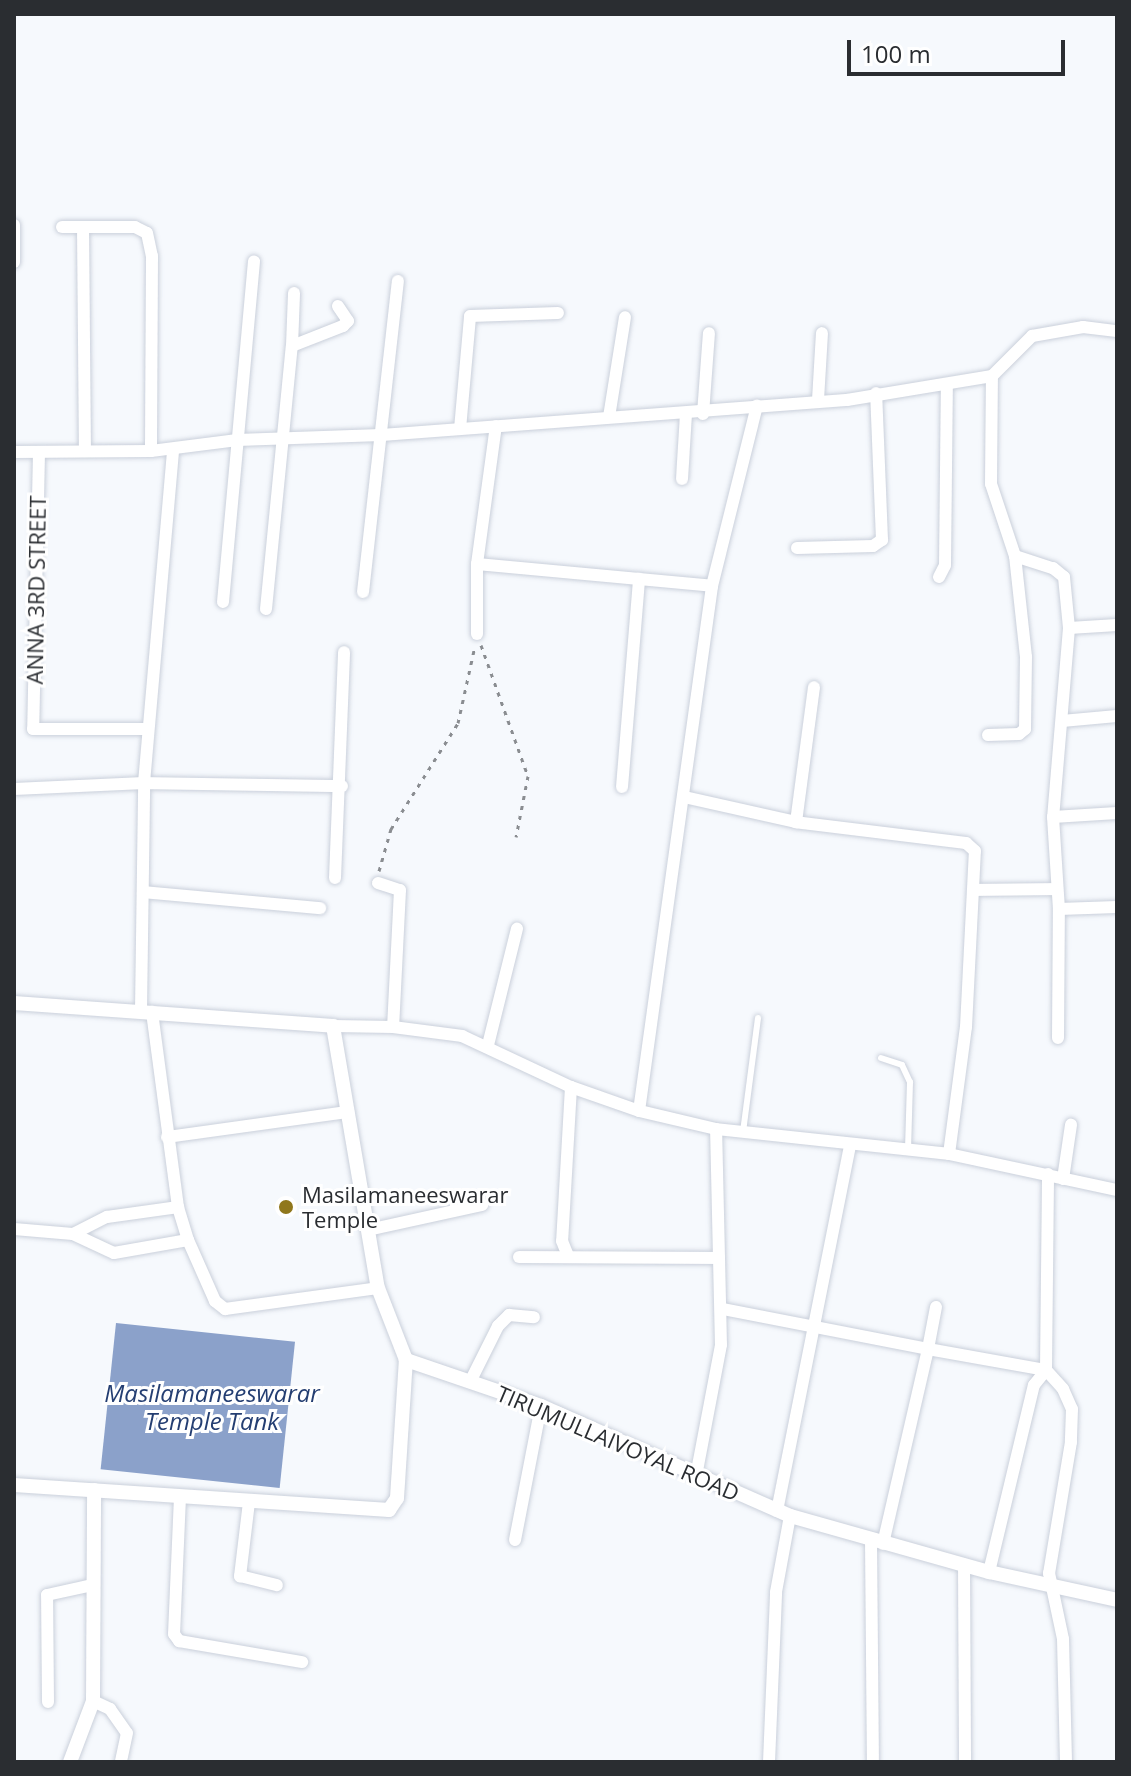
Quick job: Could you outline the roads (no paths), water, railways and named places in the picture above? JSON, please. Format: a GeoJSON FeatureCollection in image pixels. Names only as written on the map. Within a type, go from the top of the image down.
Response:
{"type":"FeatureCollection","features":[{"type":"Feature","properties":{"kind":"street"},"geometry":{"type":"LineString","coordinates":[[14,225],[14,262]]}},
{"type":"Feature","properties":{"kind":"street"},"geometry":{"type":"LineString","coordinates":[[62,227],[135,227],[147,233],[152,246],[151,451]]}},
{"type":"Feature","properties":{"kind":"street"},"geometry":{"type":"LineString","coordinates":[[83,227],[85,450]]}},
{"type":"Feature","properties":{"kind":"street"},"geometry":{"type":"LineString","coordinates":[[223,602],[254,261]]}},
{"type":"Feature","properties":{"kind":"street"},"geometry":{"type":"LineString","coordinates":[[363,592],[398,281]]}},
{"type":"Feature","properties":{"kind":"street"},"geometry":{"type":"LineString","coordinates":[[266,609],[285,441],[294,293]]}},
{"type":"Feature","properties":{"kind":"street"},"geometry":{"type":"LineString","coordinates":[[292,346],[343,326],[348,321],[338,306]]}},
{"type":"Feature","properties":{"kind":"street"},"geometry":{"type":"LineString","coordinates":[[460,429],[470,316],[558,313]]}},
{"type":"Feature","properties":{"kind":"street"},"geometry":{"type":"LineString","coordinates":[[609,417],[625,317]]}},
{"type":"Feature","properties":{"kind":"street"},"geometry":{"type":"LineString","coordinates":[[14,452],[151,451],[237,440],[285,441],[609,417],[703,414],[947,386],[992,376],[1032,336],[1083,327],[1117,331]]}},
{"type":"Feature","properties":{"kind":"street"},"geometry":{"type":"LineString","coordinates":[[703,414],[709,333]]}},
{"type":"Feature","properties":{"kind":"street"},"geometry":{"type":"LineString","coordinates":[[818,400],[822,333]]}},
{"type":"Feature","properties":{"kind":"street"},"geometry":{"type":"LineString","coordinates":[[988,735],[1012,735],[1025,729],[1026,657],[1015,556],[991,484],[992,376]]}},
{"type":"Feature","properties":{"kind":"street"},"geometry":{"type":"LineString","coordinates":[[939,577],[945,565],[947,386]]}},
{"type":"Feature","properties":{"kind":"street"},"geometry":{"type":"LineString","coordinates":[[797,548],[873,546],[882,540],[876,393]]}},
{"type":"Feature","properties":{"kind":"street"},"geometry":{"type":"LineString","coordinates":[[639,1111],[673,844],[684,797],[690,712],[712,586],[757,406]]}},
{"type":"Feature","properties":{"kind":"street"},"geometry":{"type":"LineString","coordinates":[[682,479],[686,414]]}},
{"type":"Feature","properties":{"kind":"street"},"geometry":{"type":"LineString","coordinates":[[477,634],[477,564],[496,426]]}},
{"type":"Feature","properties":{"kind":"street"},"geometry":{"type":"LineString","coordinates":[[173,449],[144,783],[143,892],[147,1012],[178,1207],[188,1240],[215,1301],[225,1309],[378,1288]]}},
{"type":"Feature","properties":{"kind":"street","name":"ANNA 3RD STREET"},"geometry":{"type":"LineString","coordinates":[[39,452],[33,729],[148,729]]}},
{"type":"Feature","properties":{"kind":"street"},"geometry":{"type":"LineString","coordinates":[[1015,556],[1053,568],[1064,577],[1069,628],[1053,817],[1059,909],[1058,1038]]}},
{"type":"Feature","properties":{"kind":"street"},"geometry":{"type":"LineString","coordinates":[[477,564],[712,586]]}},
{"type":"Feature","properties":{"kind":"street"},"geometry":{"type":"LineString","coordinates":[[622,787],[639,579]]}},
{"type":"Feature","properties":{"kind":"street"},"geometry":{"type":"LineString","coordinates":[[1069,628],[1117,625]]}},
{"type":"Feature","properties":{"kind":"street"},"geometry":{"type":"LineString","coordinates":[[335,878],[342,786],[344,652]]}},
{"type":"Feature","properties":{"kind":"street"},"geometry":{"type":"LineString","coordinates":[[796,822],[814,687]]}},
{"type":"Feature","properties":{"kind":"street"},"geometry":{"type":"LineString","coordinates":[[1062,721],[1117,716]]}},
{"type":"Feature","properties":{"kind":"street"},"geometry":{"type":"LineString","coordinates":[[14,789],[144,783],[342,786]]}},
{"type":"Feature","properties":{"kind":"street"},"geometry":{"type":"LineString","coordinates":[[684,797],[796,822],[966,843],[977,857],[966,1027],[949,1154]]}},
{"type":"Feature","properties":{"kind":"street"},"geometry":{"type":"LineString","coordinates":[[1053,817],[1117,813]]}},
{"type":"Feature","properties":{"kind":"street"},"geometry":{"type":"LineString","coordinates":[[378,883],[400,890],[393,1027]]}},
{"type":"Feature","properties":{"kind":"street"},"geometry":{"type":"LineString","coordinates":[[974,890],[1056,889]]}},
{"type":"Feature","properties":{"kind":"street"},"geometry":{"type":"LineString","coordinates":[[143,892],[320,908]]}},
{"type":"Feature","properties":{"kind":"street"},"geometry":{"type":"LineString","coordinates":[[1059,909],[1117,907]]}},
{"type":"Feature","properties":{"kind":"street"},"geometry":{"type":"LineString","coordinates":[[488,1045],[517,929]]}},
{"type":"Feature","properties":{"kind":"street"},"geometry":{"type":"LineString","coordinates":[[14,1003],[333,1026],[393,1027],[488,1045],[571,1087],[639,1111],[716,1129],[850,1146],[949,1154],[1117,1190]]}},
{"type":"Feature","properties":{"kind":"street"},"geometry":{"type":"LineString","coordinates":[[14,1485],[380,1511],[394,1507],[406,1360],[378,1288],[333,1026]]}},
{"type":"Feature","properties":{"kind":"street"},"geometry":{"type":"LineString","coordinates":[[568,1256],[562,1241],[571,1087]]}},
{"type":"Feature","properties":{"kind":"street"},"geometry":{"type":"LineString","coordinates":[[167,1137],[348,1112]]}},
{"type":"Feature","properties":{"kind":"street"},"geometry":{"type":"LineString","coordinates":[[1063,1179],[1071,1125]]}},
{"type":"Feature","properties":{"kind":"street"},"geometry":{"type":"LineString","coordinates":[[696,1476],[723,1309],[716,1129]]}},
{"type":"Feature","properties":{"kind":"street"},"geometry":{"type":"LineString","coordinates":[[769,1762],[776,1592],[784,1514],[850,1146]]}},
{"type":"Feature","properties":{"kind":"street"},"geometry":{"type":"LineString","coordinates":[[989,1572],[1034,1385],[1046,1370],[1048,1174]]}},
{"type":"Feature","properties":{"kind":"street"},"geometry":{"type":"LineString","coordinates":[[368,1230],[482,1205]]}},
{"type":"Feature","properties":{"kind":"street"},"geometry":{"type":"LineString","coordinates":[[73,1234],[107,1217],[178,1207]]}},
{"type":"Feature","properties":{"kind":"street"},"geometry":{"type":"LineString","coordinates":[[14,1229],[73,1234],[114,1253],[188,1240]]}},
{"type":"Feature","properties":{"kind":"street"},"geometry":{"type":"LineString","coordinates":[[519,1257],[719,1258]]}},
{"type":"Feature","properties":{"kind":"street"},"geometry":{"type":"LineString","coordinates":[[873,1762],[877,1542],[928,1349],[936,1307]]}},
{"type":"Feature","properties":{"kind":"street"},"geometry":{"type":"LineString","coordinates":[[723,1309],[1046,1370],[1063,1389],[1072,1409],[1071,1442],[1050,1562],[1063,1639],[1066,1762]]}},
{"type":"Feature","properties":{"kind":"street"},"geometry":{"type":"LineString","coordinates":[[470,1382],[498,1326],[509,1315],[534,1317]]}},
{"type":"Feature","properties":{"kind":"street","name":"TIRUMULLAIVOYAL ROAD"},"geometry":{"type":"LineString","coordinates":[[406,1360],[541,1406],[784,1514],[989,1572],[1117,1600]]}},
{"type":"Feature","properties":{"kind":"street"},"geometry":{"type":"LineString","coordinates":[[515,1540],[541,1406]]}},
{"type":"Feature","properties":{"kind":"street"},"geometry":{"type":"LineString","coordinates":[[70,1762],[93,1701],[94,1490]]}},
{"type":"Feature","properties":{"kind":"street"},"geometry":{"type":"LineString","coordinates":[[180,1497],[174,1634],[179,1641],[302,1662]]}},
{"type":"Feature","properties":{"kind":"street"},"geometry":{"type":"LineString","coordinates":[[249,1502],[240,1576],[277,1585]]}},
{"type":"Feature","properties":{"kind":"street"},"geometry":{"type":"LineString","coordinates":[[964,1565],[965,1762]]}},
{"type":"Feature","properties":{"kind":"street"},"geometry":{"type":"LineString","coordinates":[[48,1702],[47,1595],[92,1585]]}},
{"type":"Feature","properties":{"kind":"street"},"geometry":{"type":"LineString","coordinates":[[93,1701],[110,1709],[127,1733],[121,1762]]}},
{"type":"Feature","properties":{"kind":"lane"},"geometry":{"type":"LineString","coordinates":[[743,1132],[758,1018]]}},
{"type":"Feature","properties":{"kind":"lane"},"geometry":{"type":"LineString","coordinates":[[881,1058],[902,1065],[910,1082],[908,1151]]}},
{"type":"Feature","properties":{"kind":"water","name":"Masilamaneeswarar Temple Tank"},"geometry":{"type":"Polygon","coordinates":[[[116,1323],[295,1342],[280,1488],[101,1469],[116,1323]]]}},
{"type":"Feature","properties":{"kind":"place","name":"Masilamaneeswarar Temple"},"geometry":{"type":"Point","coordinates":[286,1207]}}]}
